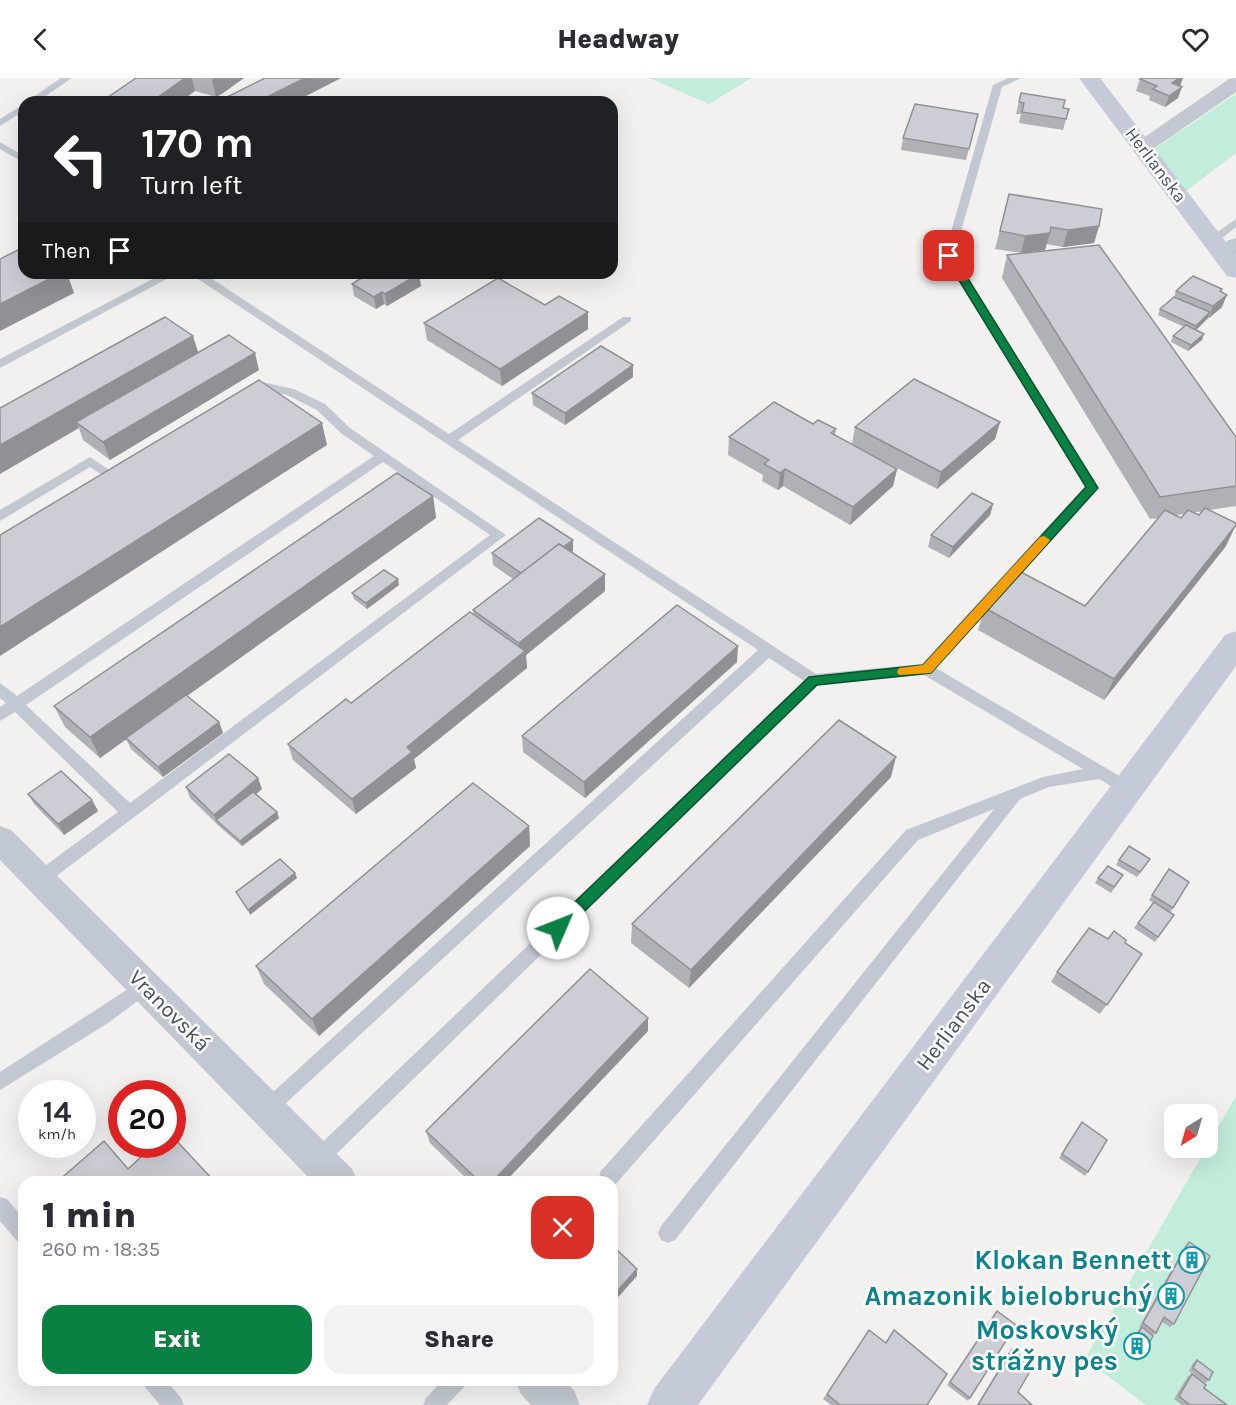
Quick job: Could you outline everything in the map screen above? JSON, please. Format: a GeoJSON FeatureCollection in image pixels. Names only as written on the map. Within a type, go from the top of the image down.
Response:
{"type":"FeatureCollection","features":[{"type":"Feature","properties":{"kind":"street","name":"Herlianska"},"geometry":{"type":"LineString","coordinates":[[1089,78],[1227,252]]}},
{"type":"Feature","properties":{"kind":"street"},"geometry":{"type":"LineString","coordinates":[[1143,147],[1236,83]]}},
{"type":"Feature","properties":{"kind":"street","name":"Herlianska"},"geometry":{"type":"LineString","coordinates":[[670,1405],[1114,780],[1236,643]]}},
{"type":"Feature","properties":{"kind":"street","name":"Vranovská"},"geometry":{"type":"LineString","coordinates":[[0,839],[328,1171]]}},
{"type":"Feature","properties":{"kind":"street"},"geometry":{"type":"LineString","coordinates":[[541,1386],[559,1405]]}},
{"type":"Feature","properties":{"kind":"lane"},"geometry":{"type":"LineString","coordinates":[[40,96],[67,78]]}},
{"type":"Feature","properties":{"kind":"lane"},"geometry":{"type":"LineString","coordinates":[[926,669],[1092,488],[949,256],[998,85],[1016,78]]}},
{"type":"Feature","properties":{"kind":"lane"},"geometry":{"type":"LineString","coordinates":[[0,123],[18,111]]}},
{"type":"Feature","properties":{"kind":"lane"},"geometry":{"type":"LineString","coordinates":[[0,144],[18,156]]}},
{"type":"Feature","properties":{"kind":"lane"},"geometry":{"type":"LineString","coordinates":[[1227,252],[1236,222]]}},
{"type":"Feature","properties":{"kind":"lane"},"geometry":{"type":"LineString","coordinates":[[0,364],[161,279]]}},
{"type":"Feature","properties":{"kind":"lane"},"geometry":{"type":"LineString","coordinates":[[204,279],[814,680],[926,669],[1114,780]]}},
{"type":"Feature","properties":{"kind":"lane"},"geometry":{"type":"LineString","coordinates":[[449,440],[627,319]]}},
{"type":"Feature","properties":{"kind":"lane"},"geometry":{"type":"LineString","coordinates":[[40,879],[499,535],[346,430],[321,407],[290,392],[262,386],[242,398]]}},
{"type":"Feature","properties":{"kind":"lane"},"geometry":{"type":"LineString","coordinates":[[0,715],[383,456]]}},
{"type":"Feature","properties":{"kind":"lane"},"geometry":{"type":"LineString","coordinates":[[0,516],[90,461],[111,477],[131,465]]}},
{"type":"Feature","properties":{"kind":"lane"},"geometry":{"type":"LineString","coordinates":[[267,1109],[768,650]]}},
{"type":"Feature","properties":{"kind":"lane"},"geometry":{"type":"LineString","coordinates":[[328,1171],[814,680]]}},
{"type":"Feature","properties":{"kind":"lane"},"geometry":{"type":"LineString","coordinates":[[0,689],[129,812]]}},
{"type":"Feature","properties":{"kind":"lane"},"geometry":{"type":"LineString","coordinates":[[610,1176],[912,835],[1048,781],[1114,780]]}},
{"type":"Feature","properties":{"kind":"lane"},"geometry":{"type":"LineString","coordinates":[[668,1233],[1015,794]]}},
{"type":"Feature","properties":{"kind":"lane"},"geometry":{"type":"LineString","coordinates":[[0,1082],[146,986]]}},
{"type":"Feature","properties":{"kind":"lane"},"geometry":{"type":"LineString","coordinates":[[0,1206],[18,1227]]}},
{"type":"Feature","properties":{"kind":"lane"},"geometry":{"type":"LineString","coordinates":[[157,1386],[174,1405]]}},
{"type":"Feature","properties":{"kind":"lane"},"geometry":{"type":"LineString","coordinates":[[433,1405],[450,1386]]}},
{"type":"Feature","properties":{"kind":"green space"},"geometry":{"type":"Polygon","coordinates":[[[649,78],[751,78],[709,104],[649,78]]]}},
{"type":"Feature","properties":{"kind":"green space"},"geometry":{"type":"Polygon","coordinates":[[[1236,94],[1236,153],[1173,201],[1139,159],[1236,94]]]}},
{"type":"Feature","properties":{"kind":"green space"},"geometry":{"type":"Polygon","coordinates":[[[1236,1096],[1236,1405],[1146,1405],[1085,1359],[1200,1158],[1218,1158],[1218,1127],[1236,1096]]]}},
{"type":"Feature","properties":{"kind":"building"},"geometry":{"type":"Polygon","coordinates":[[[136,78],[185,78],[160,96],[110,96],[136,78]]]}},
{"type":"Feature","properties":{"kind":"building"},"geometry":{"type":"Polygon","coordinates":[[[265,78],[305,78],[269,96],[229,96],[265,78]]]}},
{"type":"Feature","properties":{"kind":"building"},"geometry":{"type":"Polygon","coordinates":[[[1179,78],[1172,83],[1182,87],[1169,96],[1153,89],[1157,86],[1140,79],[1179,78]]]}},
{"type":"Feature","properties":{"kind":"building"},"geometry":{"type":"Polygon","coordinates":[[[1021,93],[1065,100],[1063,108],[1069,109],[1066,119],[1022,112],[1024,103],[1019,102],[1021,93]]]}},
{"type":"Feature","properties":{"kind":"building"},"geometry":{"type":"Polygon","coordinates":[[[915,104],[978,114],[969,149],[903,138],[915,104]]]}},
{"type":"Feature","properties":{"kind":"building"},"geometry":{"type":"Polygon","coordinates":[[[1009,194],[1102,209],[1099,226],[1068,230],[1051,227],[1050,233],[1025,236],[1000,231],[1009,194]]]}},
{"type":"Feature","properties":{"kind":"building"},"geometry":{"type":"Polygon","coordinates":[[[1099,245],[1236,437],[1236,486],[1160,497],[1007,255],[1099,245]]]}},
{"type":"Feature","properties":{"kind":"building"},"geometry":{"type":"Polygon","coordinates":[[[18,250],[18,279],[49,279],[0,304],[0,259],[18,250]]]}},
{"type":"Feature","properties":{"kind":"building"},"geometry":{"type":"Polygon","coordinates":[[[1193,276],[1222,289],[1220,291],[1227,295],[1213,306],[1176,291],[1193,276]]]}},
{"type":"Feature","properties":{"kind":"building"},"geometry":{"type":"Polygon","coordinates":[[[360,279],[410,279],[385,294],[382,292],[374,297],[352,284],[360,279]]]}},
{"type":"Feature","properties":{"kind":"building"},"geometry":{"type":"Polygon","coordinates":[[[496,279],[545,305],[559,296],[588,312],[500,369],[424,323],[496,279]]]}},
{"type":"Feature","properties":{"kind":"building"},"geometry":{"type":"Polygon","coordinates":[[[1174,297],[1210,312],[1196,326],[1160,309],[1174,297]]]}},
{"type":"Feature","properties":{"kind":"building"},"geometry":{"type":"Polygon","coordinates":[[[165,317],[193,336],[0,445],[0,408],[165,317]]]}},
{"type":"Feature","properties":{"kind":"building"},"geometry":{"type":"Polygon","coordinates":[[[1186,325],[1204,334],[1191,345],[1173,336],[1186,325]]]}},
{"type":"Feature","properties":{"kind":"building"},"geometry":{"type":"Polygon","coordinates":[[[229,335],[255,353],[103,442],[76,422],[229,335]]]}},
{"type":"Feature","properties":{"kind":"building"},"geometry":{"type":"Polygon","coordinates":[[[601,346],[633,365],[565,413],[532,393],[601,346]]]}},
{"type":"Feature","properties":{"kind":"building"},"geometry":{"type":"Polygon","coordinates":[[[914,379],[1000,422],[941,472],[855,427],[914,379]]]}},
{"type":"Feature","properties":{"kind":"building"},"geometry":{"type":"Polygon","coordinates":[[[259,380],[322,423],[0,627],[0,535],[259,380]]]}},
{"type":"Feature","properties":{"kind":"building"},"geometry":{"type":"Polygon","coordinates":[[[774,402],[813,424],[818,420],[836,429],[831,433],[897,469],[853,507],[785,469],[780,473],[764,464],[769,460],[729,437],[774,402]]]}},
{"type":"Feature","properties":{"kind":"building"},"geometry":{"type":"Polygon","coordinates":[[[397,473],[433,496],[90,737],[54,706],[397,473]]]}},
{"type":"Feature","properties":{"kind":"building"},"geometry":{"type":"Polygon","coordinates":[[[972,493],[993,504],[953,547],[931,535],[972,493]]]}},
{"type":"Feature","properties":{"kind":"building"},"geometry":{"type":"Polygon","coordinates":[[[1205,508],[1236,525],[1114,679],[985,608],[1019,571],[1085,606],[1165,510],[1181,518],[1188,510],[1199,515],[1205,508]]]}},
{"type":"Feature","properties":{"kind":"building"},"geometry":{"type":"Polygon","coordinates":[[[539,518],[573,540],[563,547],[559,544],[521,573],[492,553],[539,518]]]}},
{"type":"Feature","properties":{"kind":"building"},"geometry":{"type":"Polygon","coordinates":[[[559,544],[605,574],[519,643],[473,610],[559,544]]]}},
{"type":"Feature","properties":{"kind":"building"},"geometry":{"type":"Polygon","coordinates":[[[384,570],[398,579],[366,603],[352,593],[384,570]]]}},
{"type":"Feature","properties":{"kind":"building"},"geometry":{"type":"Polygon","coordinates":[[[677,605],[738,646],[584,782],[522,736],[677,605]]]}},
{"type":"Feature","properties":{"kind":"building"},"geometry":{"type":"Polygon","coordinates":[[[470,612],[525,651],[407,747],[412,752],[352,799],[288,744],[346,699],[351,703],[470,612]]]}},
{"type":"Feature","properties":{"kind":"building"},"geometry":{"type":"Polygon","coordinates":[[[186,695],[219,722],[158,767],[126,738],[186,695]]]}},
{"type":"Feature","properties":{"kind":"building"},"geometry":{"type":"Polygon","coordinates":[[[839,720],[896,757],[691,970],[632,924],[839,720]]]}},
{"type":"Feature","properties":{"kind":"building"},"geometry":{"type":"Polygon","coordinates":[[[229,754],[258,778],[214,815],[186,787],[229,754]]]}},
{"type":"Feature","properties":{"kind":"building"},"geometry":{"type":"Polygon","coordinates":[[[61,771],[92,800],[58,824],[28,794],[61,771]]]}},
{"type":"Feature","properties":{"kind":"building"},"geometry":{"type":"Polygon","coordinates":[[[473,783],[529,826],[312,1019],[256,966],[473,783]]]}},
{"type":"Feature","properties":{"kind":"building"},"geometry":{"type":"Polygon","coordinates":[[[253,792],[277,812],[240,841],[216,820],[253,792]]]}},
{"type":"Feature","properties":{"kind":"building"},"geometry":{"type":"Polygon","coordinates":[[[1129,846],[1150,859],[1140,872],[1119,860],[1129,846]]]}},
{"type":"Feature","properties":{"kind":"building"},"geometry":{"type":"Polygon","coordinates":[[[280,859],[295,873],[248,910],[236,892],[280,859]]]}},
{"type":"Feature","properties":{"kind":"building"},"geometry":{"type":"Polygon","coordinates":[[[1108,866],[1123,875],[1114,887],[1098,878],[1108,866]]]}},
{"type":"Feature","properties":{"kind":"building"},"geometry":{"type":"Polygon","coordinates":[[[1169,869],[1189,882],[1173,908],[1152,895],[1169,869]]]}},
{"type":"Feature","properties":{"kind":"building"},"geometry":{"type":"Polygon","coordinates":[[[1154,902],[1174,915],[1158,937],[1138,923],[1154,902]]]}},
{"type":"Feature","properties":{"kind":"building"},"geometry":{"type":"Polygon","coordinates":[[[1089,928],[1108,939],[1114,931],[1126,940],[1125,943],[1142,954],[1107,1005],[1057,972],[1089,928]]]}},
{"type":"Feature","properties":{"kind":"building"},"geometry":{"type":"Polygon","coordinates":[[[590,969],[648,1018],[498,1176],[474,1176],[426,1131],[590,969]]]}},
{"type":"Feature","properties":{"kind":"building"},"geometry":{"type":"Polygon","coordinates":[[[1082,1122],[1107,1140],[1088,1172],[1062,1154],[1082,1122]]]}},
{"type":"Feature","properties":{"kind":"building"},"geometry":{"type":"Polygon","coordinates":[[[104,1141],[108,1146],[108,1158],[119,1158],[128,1169],[140,1158],[186,1158],[186,1151],[209,1176],[64,1176],[85,1158],[96,1158],[96,1148],[104,1141]]]}},
{"type":"Feature","properties":{"kind":"building"},"geometry":{"type":"Polygon","coordinates":[[[1189,1242],[1210,1256],[1174,1324],[1164,1317],[1156,1333],[1143,1323],[1189,1242]]]}},
{"type":"Feature","properties":{"kind":"building"},"geometry":{"type":"Polygon","coordinates":[[[618,1251],[637,1269],[618,1290],[618,1251]]]}},
{"type":"Feature","properties":{"kind":"building"},"geometry":{"type":"Polygon","coordinates":[[[997,1311],[1016,1325],[970,1398],[950,1382],[997,1311]]]}},
{"type":"Feature","properties":{"kind":"building","name":"Moskovský strážny pes"},"geometry":{"type":"Polygon","coordinates":[[[1142,1327],[1153,1336],[1141,1358],[1129,1350],[1142,1327]]]}},
{"type":"Feature","properties":{"kind":"building"},"geometry":{"type":"Polygon","coordinates":[[[869,1330],[886,1343],[894,1330],[947,1374],[927,1405],[840,1405],[827,1394],[869,1330]]]}},
{"type":"Feature","properties":{"kind":"building"},"geometry":{"type":"Polygon","coordinates":[[[1012,1349],[1033,1366],[1018,1392],[1032,1405],[978,1405],[1012,1349]]]}},
{"type":"Feature","properties":{"kind":"building"},"geometry":{"type":"Polygon","coordinates":[[[1197,1360],[1213,1372],[1209,1380],[1193,1368],[1197,1360]]]}},
{"type":"Feature","properties":{"kind":"building"},"geometry":{"type":"Polygon","coordinates":[[[1192,1374],[1206,1385],[1204,1388],[1227,1405],[1190,1405],[1179,1396],[1192,1374]]]}},
{"type":"Feature","properties":{"kind":"slow traffic"},"geometry":{"type":"LineString","coordinates":[[904,672],[926,669],[1044,540]]}},
{"type":"Feature","properties":{"kind":"place","name":"Klokan Bennett"},"geometry":{"type":"Point","coordinates":[1192,1260]}},
{"type":"Feature","properties":{"kind":"place","name":"Amazonik bielobruchý"},"geometry":{"type":"Point","coordinates":[1171,1296]}},
{"type":"Feature","properties":{"kind":"place","name":"Moskovský strážny pes"},"geometry":{"type":"Point","coordinates":[1137,1346]}},
{"type":"Feature","properties":{"kind":"route"},"geometry":{"type":"LineString","coordinates":[[558,928],[814,680],[926,669],[1092,488],[949,256]]}}]}
